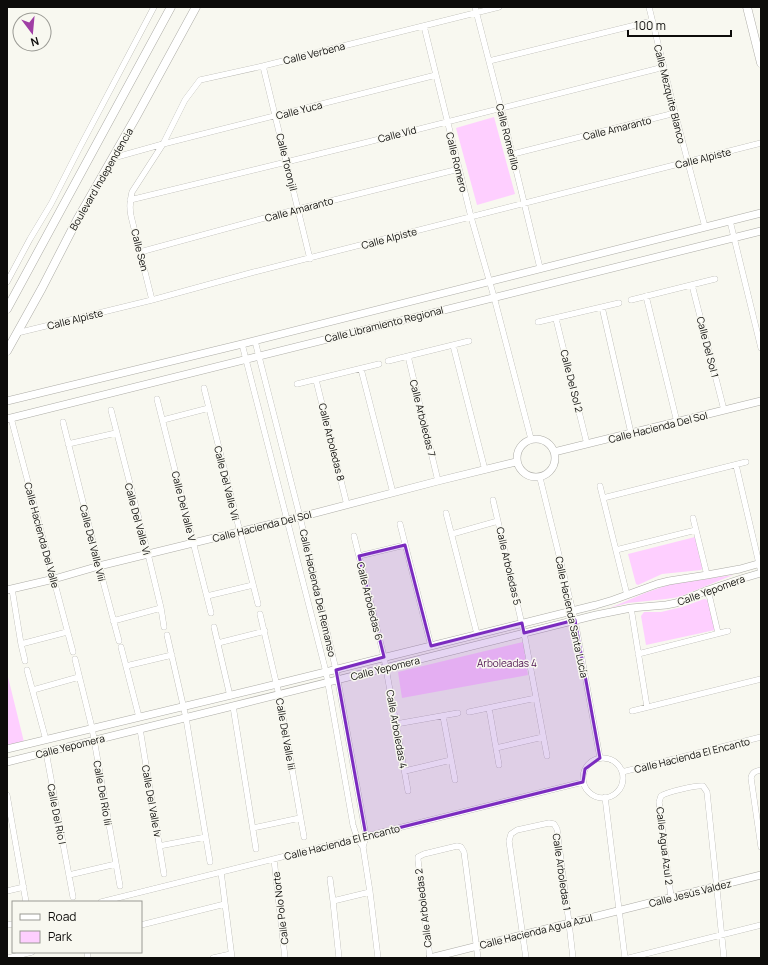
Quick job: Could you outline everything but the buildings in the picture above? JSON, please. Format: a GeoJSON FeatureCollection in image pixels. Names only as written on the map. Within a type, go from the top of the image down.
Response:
{"type":"FeatureCollection","features":[{"type":"Feature","properties":{"kind":"main road","name":"Boulevard Independencia"},"geometry":{"type":"LineString","coordinates":[[7,309],[171,7]]}},
{"type":"Feature","properties":{"kind":"main road","name":"Boulevard Independencia"},"geometry":{"type":"LineString","coordinates":[[7,351],[77,220],[136,117],[196,7]]}},
{"type":"Feature","properties":{"kind":"main road"},"geometry":{"type":"LineString","coordinates":[[747,7],[761,63]]}},
{"type":"Feature","properties":{"kind":"street"},"geometry":{"type":"LineString","coordinates":[[7,282],[51,204],[78,149],[154,7]]}},
{"type":"Feature","properties":{"kind":"street","name":"Calle Verbena"},"geometry":{"type":"LineString","coordinates":[[130,200],[132,192],[163,144],[185,100],[200,80],[424,26],[476,10],[499,7]]}},
{"type":"Feature","properties":{"kind":"street","name":"Calle Mezquite Blanco"},"geometry":{"type":"LineString","coordinates":[[649,7],[705,227]]}},
{"type":"Feature","properties":{"kind":"street","name":"Calle Romerillo"},"geometry":{"type":"LineString","coordinates":[[476,10],[513,154],[540,268]]}},
{"type":"Feature","properties":{"kind":"street"},"geometry":{"type":"LineString","coordinates":[[489,61],[652,21]]}},
{"type":"Feature","properties":{"kind":"street","name":"Calle Romero"},"geometry":{"type":"LineString","coordinates":[[424,26],[471,217],[494,297]]}},
{"type":"Feature","properties":{"kind":"street","name":"Calle Toronjil"},"geometry":{"type":"LineString","coordinates":[[263,66],[310,259]]}},
{"type":"Feature","properties":{"kind":"street","name":"Calle Vid"},"geometry":{"type":"LineString","coordinates":[[130,200],[664,67]]}},
{"type":"Feature","properties":{"kind":"street","name":"Calle Yuca"},"geometry":{"type":"LineString","coordinates":[[113,158],[436,75]]}},
{"type":"Feature","properties":{"kind":"street","name":"Calle Amaranto"},"geometry":{"type":"LineString","coordinates":[[513,154],[675,113]]}},
{"type":"Feature","properties":{"kind":"street","name":"Calle Alpiste"},"geometry":{"type":"LineString","coordinates":[[17,333],[152,300],[761,143]]}},
{"type":"Feature","properties":{"kind":"street","name":"Calle Amaranto"},"geometry":{"type":"LineString","coordinates":[[140,252],[298,209],[459,168]]}},
{"type":"Feature","properties":{"kind":"street","name":"Calle Sen"},"geometry":{"type":"LineString","coordinates":[[130,200],[129,207],[152,300]]}},
{"type":"Feature","properties":{"kind":"street","name":"Calle Libramiento Regional"},"geometry":{"type":"LineString","coordinates":[[7,401],[242,344],[761,213]]}},
{"type":"Feature","properties":{"kind":"street"},"geometry":{"type":"LineString","coordinates":[[730,221],[761,346]]}},
{"type":"Feature","properties":{"kind":"street","name":"Calle Libramiento Regional"},"geometry":{"type":"LineString","coordinates":[[9,419],[761,231]]}},
{"type":"Feature","properties":{"kind":"street"},"geometry":{"type":"LineString","coordinates":[[631,300],[715,279]]}},
{"type":"Feature","properties":{"kind":"street","name":"Calle Del Sol 1"},"geometry":{"type":"LineString","coordinates":[[692,284],[724,410]]}},
{"type":"Feature","properties":{"kind":"street"},"geometry":{"type":"LineString","coordinates":[[646,296],[677,422]]}},
{"type":"Feature","properties":{"kind":"street"},"geometry":{"type":"LineString","coordinates":[[494,297],[531,440]]}},
{"type":"Feature","properties":{"kind":"street"},"geometry":{"type":"LineString","coordinates":[[538,322],[619,303]]}},
{"type":"Feature","properties":{"kind":"street"},"geometry":{"type":"LineString","coordinates":[[602,307],[631,433]]}},
{"type":"Feature","properties":{"kind":"street","name":"Calle Del Sol 2"},"geometry":{"type":"LineString","coordinates":[[556,319],[587,444]]}},
{"type":"Feature","properties":{"kind":"street","name":"Calle Hacienda Del Remanso"},"geometry":{"type":"LineString","coordinates":[[254,341],[300,517],[336,670],[366,836],[363,847],[378,958]]}},
{"type":"Feature","properties":{"kind":"street"},"geometry":{"type":"LineString","coordinates":[[388,361],[468,341]]}},
{"type":"Feature","properties":{"kind":"street","name":"Calle Hacienda Del Remanso"},"geometry":{"type":"LineString","coordinates":[[242,344],[326,672],[353,825],[357,838],[363,847]]}},
{"type":"Feature","properties":{"kind":"street"},"geometry":{"type":"LineString","coordinates":[[453,345],[485,470]]}},
{"type":"Feature","properties":{"kind":"street","name":"Calle Arboledas 7"},"geometry":{"type":"LineString","coordinates":[[408,356],[438,481]]}},
{"type":"Feature","properties":{"kind":"street"},"geometry":{"type":"LineString","coordinates":[[297,384],[379,364]]}},
{"type":"Feature","properties":{"kind":"street"},"geometry":{"type":"LineString","coordinates":[[361,369],[393,493]]}},
{"type":"Feature","properties":{"kind":"street","name":"Calle Arboledas 8"},"geometry":{"type":"LineString","coordinates":[[316,380],[347,505]]}},
{"type":"Feature","properties":{"kind":"street","name":"Calle Del Valle Vii"},"geometry":{"type":"LineString","coordinates":[[204,388],[258,604]]}},
{"type":"Feature","properties":{"kind":"street","name":"Calle Del Valle V"},"geometry":{"type":"LineString","coordinates":[[157,399],[211,613]]}},
{"type":"Feature","properties":{"kind":"street","name":"Calle Hacienda Del Sol"},"geometry":{"type":"LineString","coordinates":[[554,452],[761,402]]}},
{"type":"Feature","properties":{"kind":"street"},"geometry":{"type":"LineString","coordinates":[[163,420],[209,408]]}},
{"type":"Feature","properties":{"kind":"street","name":"Calle Del Valle Vi"},"geometry":{"type":"LineString","coordinates":[[111,410],[148,554],[161,608],[164,628]]}},
{"type":"Feature","properties":{"kind":"street","name":"Calle Hacienda Del Valle"},"geometry":{"type":"LineString","coordinates":[[9,419],[73,652]]}},
{"type":"Feature","properties":{"kind":"street","name":"Calle Del Valle Viii"},"geometry":{"type":"LineString","coordinates":[[63,422],[113,621],[126,666]]}},
{"type":"Feature","properties":{"kind":"street"},"geometry":{"type":"LineString","coordinates":[[68,444],[116,432]]}},
{"type":"Feature","properties":{"kind":"street"},"geometry":{"type":"LineString","coordinates":[[538,439],[545,441],[551,446],[554,452],[555,460],[553,468],[540,478],[532,478],[525,475],[519,469],[516,462],[516,455],[519,448],[524,442],[531,440],[538,439]]}},
{"type":"Feature","properties":{"kind":"street","name":"Calle Hacienda Del Sol"},"geometry":{"type":"LineString","coordinates":[[9,589],[54,579],[99,566],[516,462]]}},
{"type":"Feature","properties":{"kind":"street"},"geometry":{"type":"LineString","coordinates":[[603,498],[746,462]]}},
{"type":"Feature","properties":{"kind":"street"},"geometry":{"type":"LineString","coordinates":[[736,465],[760,563],[761,573]]}},
{"type":"Feature","properties":{"kind":"street","name":"Calle Hacienda Santa Lucía"},"geometry":{"type":"LineString","coordinates":[[540,478],[575,620],[600,758]]}},
{"type":"Feature","properties":{"kind":"street"},"geometry":{"type":"LineString","coordinates":[[600,486],[628,595]]}},
{"type":"Feature","properties":{"kind":"street","name":"Calle Arboledas 5"},"geometry":{"type":"LineString","coordinates":[[493,500],[522,623],[547,756]]}},
{"type":"Feature","properties":{"kind":"street"},"geometry":{"type":"LineString","coordinates":[[446,513],[477,634]]}},
{"type":"Feature","properties":{"kind":"street"},"geometry":{"type":"LineString","coordinates":[[692,518],[707,575]]}},
{"type":"Feature","properties":{"kind":"street"},"geometry":{"type":"LineString","coordinates":[[452,534],[498,521]]}},
{"type":"Feature","properties":{"kind":"street"},"geometry":{"type":"LineString","coordinates":[[400,524],[431,646]]}},
{"type":"Feature","properties":{"kind":"street"},"geometry":{"type":"LineString","coordinates":[[616,550],[696,530]]}},
{"type":"Feature","properties":{"kind":"street","name":"Calle Arboledas 6"},"geometry":{"type":"LineString","coordinates":[[354,536],[386,667]]}},
{"type":"Feature","properties":{"kind":"street"},"geometry":{"type":"LineString","coordinates":[[359,556],[405,545]]}},
{"type":"Feature","properties":{"kind":"street","name":"Calle Yepomera"},"geometry":{"type":"LineString","coordinates":[[7,749],[230,696],[573,611],[613,600],[669,581],[740,569],[760,563]]}},
{"type":"Feature","properties":{"kind":"street","name":"Calle Yepomera"},"geometry":{"type":"LineString","coordinates":[[7,762],[575,620],[631,608],[676,603],[708,590],[761,573]]}},
{"type":"Feature","properties":{"kind":"street"},"geometry":{"type":"LineString","coordinates":[[207,596],[253,585]]}},
{"type":"Feature","properties":{"kind":"street"},"geometry":{"type":"LineString","coordinates":[[9,589],[25,661]]}},
{"type":"Feature","properties":{"kind":"street"},"geometry":{"type":"LineString","coordinates":[[708,590],[718,633]]}},
{"type":"Feature","properties":{"kind":"street"},"geometry":{"type":"LineString","coordinates":[[113,621],[161,608]]}},
{"type":"Feature","properties":{"kind":"street"},"geometry":{"type":"LineString","coordinates":[[631,608],[647,707]]}},
{"type":"Feature","properties":{"kind":"street","name":"Calle Del Valle Iii"},"geometry":{"type":"LineString","coordinates":[[260,614],[277,684],[304,837]]}},
{"type":"Feature","properties":{"kind":"street"},"geometry":{"type":"LineString","coordinates":[[214,627],[230,696]]}},
{"type":"Feature","properties":{"kind":"street"},"geometry":{"type":"LineString","coordinates":[[218,643],[265,631]]}},
{"type":"Feature","properties":{"kind":"street"},"geometry":{"type":"LineString","coordinates":[[638,654],[728,631]]}},
{"type":"Feature","properties":{"kind":"street"},"geometry":{"type":"LineString","coordinates":[[21,644],[67,632]]}},
{"type":"Feature","properties":{"kind":"street"},"geometry":{"type":"LineString","coordinates":[[167,635],[184,706],[210,862]]}},
{"type":"Feature","properties":{"kind":"street"},"geometry":{"type":"LineString","coordinates":[[139,717],[126,666],[172,655]]}},
{"type":"Feature","properties":{"kind":"street","name":"Calle Del Río Iii"},"geometry":{"type":"LineString","coordinates":[[75,659],[92,728],[120,886]]}},
{"type":"Feature","properties":{"kind":"street","name":"Calle Arboledas 4"},"geometry":{"type":"LineString","coordinates":[[386,667],[408,791]]}},
{"type":"Feature","properties":{"kind":"street"},"geometry":{"type":"LineString","coordinates":[[27,670],[46,740]]}},
{"type":"Feature","properties":{"kind":"street"},"geometry":{"type":"LineString","coordinates":[[33,690],[80,677]]}},
{"type":"Feature","properties":{"kind":"street"},"geometry":{"type":"LineString","coordinates":[[632,711],[761,679]]}},
{"type":"Feature","properties":{"kind":"street"},"geometry":{"type":"LineString","coordinates":[[469,712],[536,698]]}},
{"type":"Feature","properties":{"kind":"street"},"geometry":{"type":"LineString","coordinates":[[233,706],[256,848]]}},
{"type":"Feature","properties":{"kind":"street"},"geometry":{"type":"LineString","coordinates":[[490,708],[499,765]]}},
{"type":"Feature","properties":{"kind":"street"},"geometry":{"type":"LineString","coordinates":[[396,724],[458,713]]}},
{"type":"Feature","properties":{"kind":"street"},"geometry":{"type":"LineString","coordinates":[[443,716],[455,780]]}},
{"type":"Feature","properties":{"kind":"street","name":"Calle Del Valle Iv"},"geometry":{"type":"LineString","coordinates":[[140,729],[164,874]]}},
{"type":"Feature","properties":{"kind":"street"},"geometry":{"type":"LineString","coordinates":[[496,748],[543,737]]}},
{"type":"Feature","properties":{"kind":"street","name":"Calle Hacienda El Encanto"},"geometry":{"type":"LineString","coordinates":[[622,772],[761,737]]}},
{"type":"Feature","properties":{"kind":"street","name":"Calle Del Río I"},"geometry":{"type":"LineString","coordinates":[[46,752],[73,897]]}},
{"type":"Feature","properties":{"kind":"street"},"geometry":{"type":"LineString","coordinates":[[600,758],[611,759],[616,762],[622,772],[623,778],[620,789],[611,796],[600,797],[594,795],[589,792],[583,782],[583,776],[588,764],[593,760],[600,758]]}},
{"type":"Feature","properties":{"kind":"street"},"geometry":{"type":"LineString","coordinates":[[404,771],[451,760]]}},
{"type":"Feature","properties":{"kind":"street"},"geometry":{"type":"LineString","coordinates":[[761,770],[754,772],[751,778],[761,847]]}},
{"type":"Feature","properties":{"kind":"street","name":"Calle Hacienda El Encanto"},"geometry":{"type":"LineString","coordinates":[[105,901],[583,782]]}},
{"type":"Feature","properties":{"kind":"street","name":"Calle Agua Azul 2"},"geometry":{"type":"LineString","coordinates":[[671,897],[659,802],[661,796],[667,793],[696,786],[703,786],[707,792],[717,886]]}},
{"type":"Feature","properties":{"kind":"street"},"geometry":{"type":"LineString","coordinates":[[7,795],[26,901]]}},
{"type":"Feature","properties":{"kind":"street"},"geometry":{"type":"LineString","coordinates":[[605,797],[625,958]]}},
{"type":"Feature","properties":{"kind":"street"},"geometry":{"type":"LineString","coordinates":[[253,828],[300,818]]}},
{"type":"Feature","properties":{"kind":"street","name":"Calle Arboledas 1"},"geometry":{"type":"LineString","coordinates":[[523,934],[509,841],[511,834],[517,830],[549,823],[554,824],[556,827],[569,923]]}},
{"type":"Feature","properties":{"kind":"street"},"geometry":{"type":"LineString","coordinates":[[160,846],[206,837]]}},
{"type":"Feature","properties":{"kind":"street","name":"Calle Arboledas 2"},"geometry":{"type":"LineString","coordinates":[[430,958],[418,863],[418,857],[420,855],[459,846],[463,849],[477,946]]}},
{"type":"Feature","properties":{"kind":"street","name":"Calle Polo Norte"},"geometry":{"type":"LineString","coordinates":[[274,859],[286,958]]}},
{"type":"Feature","properties":{"kind":"street"},"geometry":{"type":"LineString","coordinates":[[69,875],[116,864]]}},
{"type":"Feature","properties":{"kind":"street"},"geometry":{"type":"LineString","coordinates":[[214,958],[232,956],[221,872]]}},
{"type":"Feature","properties":{"kind":"street","name":"Calle Jesús Valdez"},"geometry":{"type":"LineString","coordinates":[[620,910],[761,875]]}},
{"type":"Feature","properties":{"kind":"street"},"geometry":{"type":"LineString","coordinates":[[330,879],[334,901],[339,958]]}},
{"type":"Feature","properties":{"kind":"street"},"geometry":{"type":"LineString","coordinates":[[717,886],[724,958]]}},
{"type":"Feature","properties":{"kind":"street"},"geometry":{"type":"LineString","coordinates":[[7,891],[24,887]]}},
{"type":"Feature","properties":{"kind":"street"},"geometry":{"type":"LineString","coordinates":[[334,901],[370,892]]}},
{"type":"Feature","properties":{"kind":"street"},"geometry":{"type":"LineString","coordinates":[[142,925],[225,904]]}},
{"type":"Feature","properties":{"kind":"street","name":"Calle Hacienda Agua Azul"},"geometry":{"type":"LineString","coordinates":[[430,958],[620,910]]}},
{"type":"Feature","properties":{"kind":"street"},"geometry":{"type":"LineString","coordinates":[[569,923],[573,958]]}},
{"type":"Feature","properties":{"kind":"street"},"geometry":{"type":"LineString","coordinates":[[629,958],[761,925]]}},
{"type":"Feature","properties":{"kind":"street"},"geometry":{"type":"LineString","coordinates":[[523,934],[526,958]]}},
{"type":"Feature","properties":{"kind":"street"},"geometry":{"type":"LineString","coordinates":[[477,946],[478,958]]}},
{"type":"Feature","properties":{"kind":"street"},"geometry":{"type":"LineString","coordinates":[[8,958],[28,953]]}},
{"type":"Feature","properties":{"kind":"highlighted area"},"geometry":{"type":"Polygon","coordinates":[[[405,545],[431,646],[522,623],[524,633],[575,620],[600,758],[585,769],[583,782],[366,836],[336,670],[384,657],[359,556],[405,545]]]}},
{"type":"Feature","properties":{"kind":"green space"},"geometry":{"type":"Polygon","coordinates":[[[494,117],[515,194],[477,205],[456,128],[494,117]]]}},
{"type":"Feature","properties":{"kind":"green space"},"geometry":{"type":"Polygon","coordinates":[[[695,537],[703,568],[701,570],[662,574],[638,585],[636,584],[628,554],[695,537]]]}},
{"type":"Feature","properties":{"kind":"green space"},"geometry":{"type":"Polygon","coordinates":[[[733,575],[679,597],[628,603],[610,608],[671,584],[733,575]]]}},
{"type":"Feature","properties":{"kind":"green space"},"geometry":{"type":"Polygon","coordinates":[[[704,599],[708,600],[715,630],[646,645],[641,616],[644,612],[661,612],[682,607],[704,599]]]}},
{"type":"Feature","properties":{"kind":"green space","name":"Arboleadas 4"},"geometry":{"type":"Polygon","coordinates":[[[523,642],[528,675],[402,698],[398,672],[523,642]]]}},
{"type":"Feature","properties":{"kind":"green space"},"geometry":{"type":"Polygon","coordinates":[[[7,673],[24,742],[7,746],[7,673]]]}}]}
